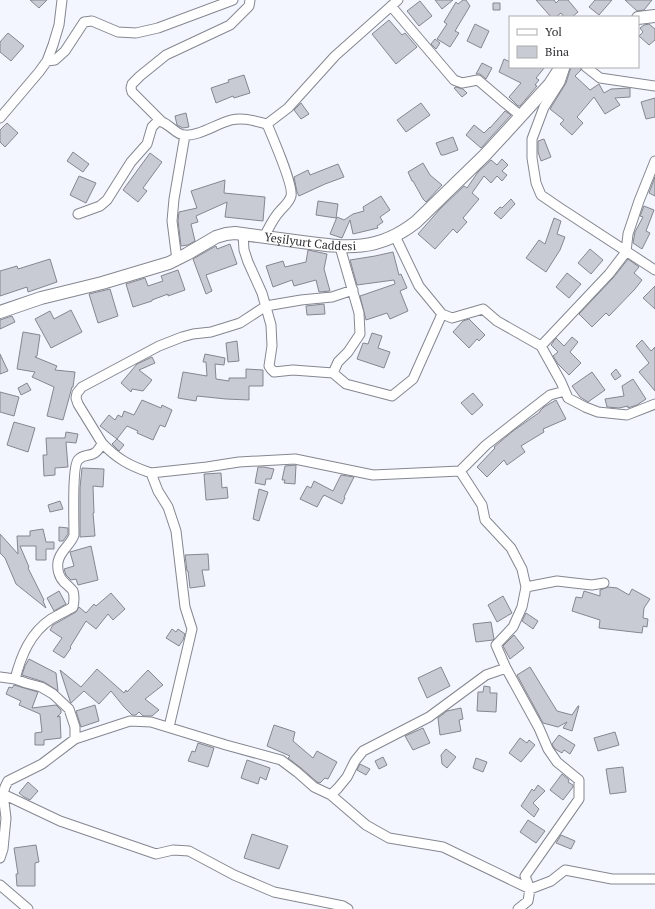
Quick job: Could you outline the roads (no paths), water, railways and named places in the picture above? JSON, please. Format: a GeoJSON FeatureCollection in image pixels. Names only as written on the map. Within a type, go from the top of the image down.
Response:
{"type":"FeatureCollection","features":[{"type":"Feature","properties":{"kind":"main road"},"geometry":{"type":"LineString","coordinates":[[639,18],[655,16]]}},
{"type":"Feature","properties":{"kind":"main road","name":"Yeşilyurt Caddesi"},"geometry":{"type":"LineString","coordinates":[[0,312],[41,298],[102,283],[163,265],[177,260],[216,237],[226,234],[235,233],[340,247],[369,245],[387,240],[405,231],[427,212],[485,155],[550,84],[560,68]]}},
{"type":"Feature","properties":{"kind":"street"},"geometry":{"type":"LineString","coordinates":[[0,118],[47,61],[54,45],[59,25],[62,0]]}},
{"type":"Feature","properties":{"kind":"street"},"geometry":{"type":"LineString","coordinates":[[47,61],[55,60],[65,51],[84,22],[92,21],[118,32],[136,33],[158,28],[233,0]]}},
{"type":"Feature","properties":{"kind":"street"},"geometry":{"type":"LineString","coordinates":[[250,0],[249,6],[230,25],[166,55],[140,76],[132,84],[131,88],[132,92],[162,122],[166,123],[179,134],[194,134],[231,120],[246,118],[268,124]]}},
{"type":"Feature","properties":{"kind":"street"},"geometry":{"type":"LineString","coordinates":[[268,124],[288,108],[335,56],[398,0]]}},
{"type":"Feature","properties":{"kind":"street"},"geometry":{"type":"LineString","coordinates":[[391,6],[454,80],[462,83],[478,80],[521,116]]}},
{"type":"Feature","properties":{"kind":"street"},"geometry":{"type":"LineString","coordinates":[[565,68],[560,82],[544,107],[532,139],[532,158],[536,183],[541,195],[655,270]]}},
{"type":"Feature","properties":{"kind":"street"},"geometry":{"type":"LineString","coordinates":[[587,68],[600,78],[655,86]]}},
{"type":"Feature","properties":{"kind":"street"},"geometry":{"type":"LineString","coordinates":[[78,214],[100,206],[107,200],[132,162],[146,144],[152,127],[158,121],[162,122]]}},
{"type":"Feature","properties":{"kind":"street"},"geometry":{"type":"LineString","coordinates":[[264,237],[271,222],[291,198],[292,192],[268,124]]}},
{"type":"Feature","properties":{"kind":"street"},"geometry":{"type":"LineString","coordinates":[[177,260],[172,221],[174,199],[185,135]]}},
{"type":"Feature","properties":{"kind":"street"},"geometry":{"type":"LineString","coordinates":[[541,346],[605,279],[626,252],[628,234],[655,161]]}},
{"type":"Feature","properties":{"kind":"street"},"geometry":{"type":"LineString","coordinates":[[243,234],[244,250],[262,293],[271,325],[272,346],[269,366],[274,372],[293,370],[333,373],[346,384],[392,396],[413,379],[442,314]]}},
{"type":"Feature","properties":{"kind":"street"},"geometry":{"type":"LineString","coordinates":[[395,236],[419,286],[442,314],[452,318],[483,309],[498,321],[541,346],[562,382],[568,398],[598,412],[627,415],[655,404]]}},
{"type":"Feature","properties":{"kind":"street"},"geometry":{"type":"LineString","coordinates":[[333,373],[338,362],[348,352],[360,334],[359,312],[340,247]]}},
{"type":"Feature","properties":{"kind":"street"},"geometry":{"type":"LineString","coordinates":[[353,290],[332,297],[301,300],[266,306],[240,323],[211,332],[182,337],[159,346],[82,387],[77,393],[76,398],[78,404],[102,443],[109,450],[120,460],[151,473],[239,462],[295,459],[372,474],[460,471],[486,445],[550,395],[565,391]]}},
{"type":"Feature","properties":{"kind":"street"},"geometry":{"type":"LineString","coordinates":[[15,679],[25,648],[41,627],[51,619],[73,607],[74,600],[72,590],[62,581],[59,574],[58,562],[62,552],[72,540],[74,535],[74,478],[76,462],[95,453],[102,443]]}},
{"type":"Feature","properties":{"kind":"street"},"geometry":{"type":"LineString","coordinates":[[460,471],[482,505],[485,520],[511,548],[522,569],[526,587],[522,607],[513,627],[496,645],[506,668],[539,728],[548,749],[557,762],[579,780],[578,799],[525,876],[530,889],[528,901],[518,909]]}},
{"type":"Feature","properties":{"kind":"street"},"geometry":{"type":"LineString","coordinates":[[151,473],[158,491],[168,507],[176,531],[185,607],[192,629],[169,728]]}},
{"type":"Feature","properties":{"kind":"street"},"geometry":{"type":"LineString","coordinates":[[526,587],[557,580],[592,585],[604,583]]}},
{"type":"Feature","properties":{"kind":"street"},"geometry":{"type":"LineString","coordinates":[[331,795],[347,777],[355,761],[363,751],[429,717],[486,675],[506,668]]}},
{"type":"Feature","properties":{"kind":"street"},"geometry":{"type":"LineString","coordinates":[[0,678],[15,679],[41,687],[53,694],[69,709],[75,727],[75,739]]}},
{"type":"Feature","properties":{"kind":"street"},"geometry":{"type":"LineString","coordinates":[[0,858],[3,849],[6,818],[3,794],[4,787],[8,781],[42,764],[75,739],[130,721],[151,722],[281,760],[314,786],[331,795],[366,825],[389,838],[443,847],[530,889],[551,881],[565,870],[612,879],[655,879]]}},
{"type":"Feature","properties":{"kind":"street"},"geometry":{"type":"LineString","coordinates":[[3,794],[60,821],[156,854],[173,850],[189,851],[274,892],[343,906],[348,909]]}},
{"type":"Feature","properties":{"kind":"street"},"geometry":{"type":"LineString","coordinates":[[0,885],[28,909]]}}]}
